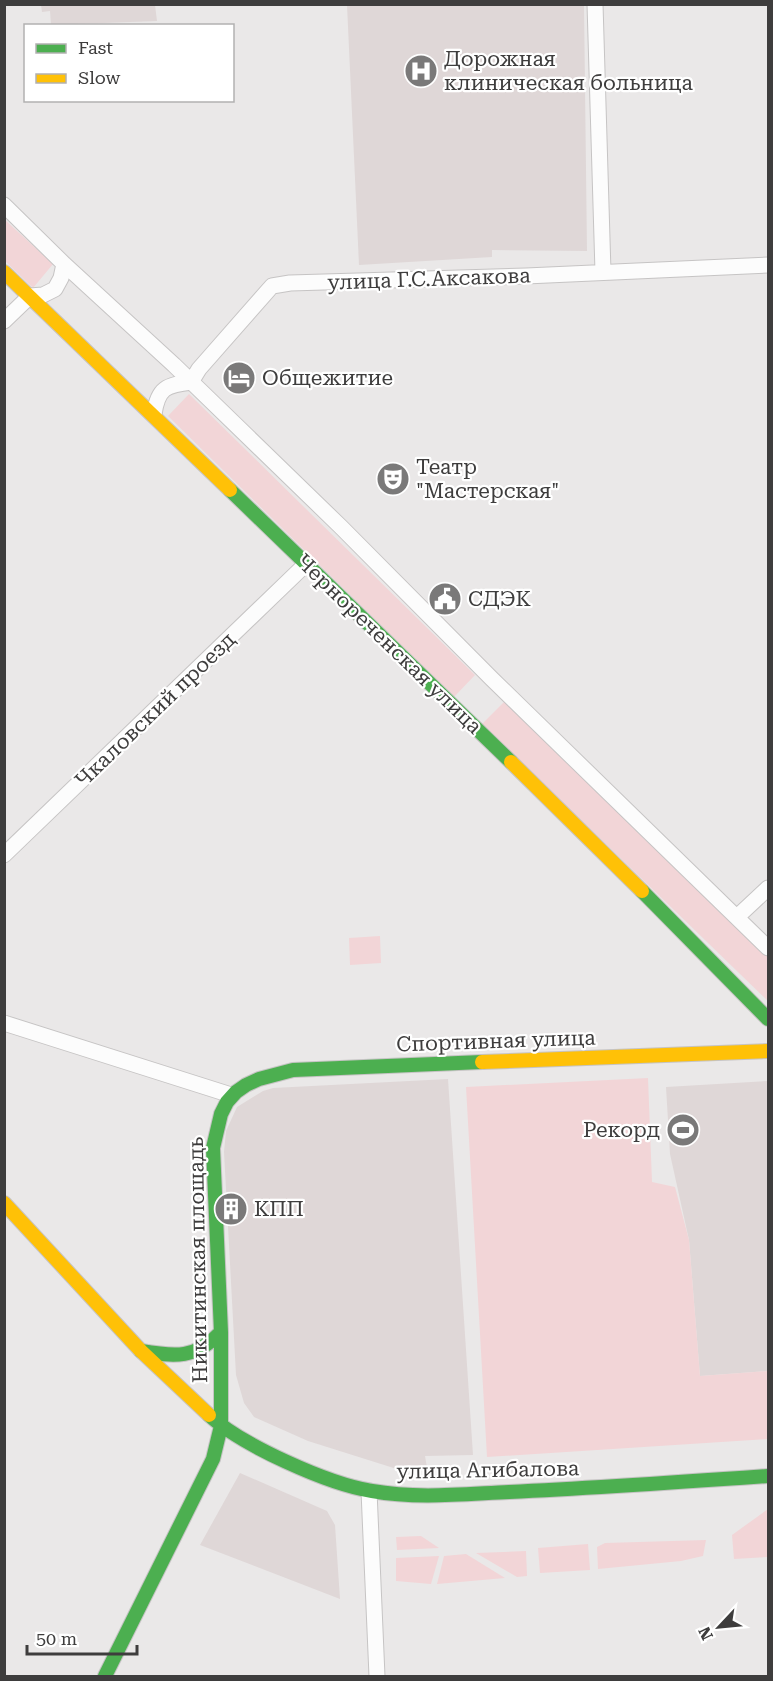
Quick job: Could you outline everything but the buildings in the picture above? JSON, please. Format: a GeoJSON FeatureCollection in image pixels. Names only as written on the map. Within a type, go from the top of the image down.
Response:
{"type":"FeatureCollection","features":[{"type":"Feature","properties":{"kind":"main road","name":"Чернореченская улица"},"geometry":{"type":"LineString","coordinates":[[4,272],[154,414],[676,924],[768,1019]]}},
{"type":"Feature","properties":{"kind":"main road","name":"Спортивная улица"},"geometry":{"type":"LineString","coordinates":[[231,1095],[266,1075],[293,1070],[768,1051]]}},
{"type":"Feature","properties":{"kind":"main road","name":"Никитинская площадь"},"geometry":{"type":"LineString","coordinates":[[105,1677],[213,1459],[222,1426],[221,1332],[213,1148],[218,1119],[231,1095]]}},
{"type":"Feature","properties":{"kind":"main road","name":"улица Агибалова"},"geometry":{"type":"LineString","coordinates":[[4,1203],[141,1351],[222,1426],[292,1465],[369,1491],[437,1495],[607,1488],[768,1476]]}},
{"type":"Feature","properties":{"kind":"main road"},"geometry":{"type":"LineString","coordinates":[[141,1351],[185,1356],[196,1353],[221,1332]]}},
{"type":"Feature","properties":{"kind":"street"},"geometry":{"type":"LineString","coordinates":[[595,4],[603,272]]}},
{"type":"Feature","properties":{"kind":"street"},"geometry":{"type":"LineString","coordinates":[[4,205],[342,527],[492,679],[768,948]]}},
{"type":"Feature","properties":{"kind":"street"},"geometry":{"type":"LineString","coordinates":[[4,321],[30,296],[43,295],[55,289],[61,278],[64,264]]}},
{"type":"Feature","properties":{"kind":"street","name":"улица Г.С.Аксакова"},"geometry":{"type":"LineString","coordinates":[[191,382],[199,369],[272,286],[290,283],[485,278],[768,265]]}},
{"type":"Feature","properties":{"kind":"street"},"geometry":{"type":"LineString","coordinates":[[154,414],[161,390],[174,384],[191,382]]}},
{"type":"Feature","properties":{"kind":"street","name":"Чкаловский проезд"},"geometry":{"type":"LineString","coordinates":[[4,855],[306,564]]}},
{"type":"Feature","properties":{"kind":"street"},"geometry":{"type":"LineString","coordinates":[[737,917],[768,888]]}},
{"type":"Feature","properties":{"kind":"street"},"geometry":{"type":"LineString","coordinates":[[4,1023],[231,1095]]}},
{"type":"Feature","properties":{"kind":"street"},"geometry":{"type":"LineString","coordinates":[[369,1491],[377,1677]]}},
{"type":"Feature","properties":{"kind":"shaded area"},"geometry":{"type":"Polygon","coordinates":[[[41,5],[155,5],[157,21],[51,24],[50,11],[42,12],[41,5]]]}},
{"type":"Feature","properties":{"kind":"shaded area","name":"Дорожная клиническая больница"},"geometry":{"type":"Polygon","coordinates":[[[347,5],[584,5],[587,251],[492,250],[492,257],[359,265],[347,5]]]}},
{"type":"Feature","properties":{"kind":"shaded area"},"geometry":{"type":"Polygon","coordinates":[[[4,219],[53,264],[33,288],[5,261],[4,219]]]}},
{"type":"Feature","properties":{"kind":"shaded area"},"geometry":{"type":"Polygon","coordinates":[[[189,394],[475,675],[454,697],[168,416],[189,394]]]}},
{"type":"Feature","properties":{"kind":"shaded area"},"geometry":{"type":"Polygon","coordinates":[[[505,701],[768,956],[768,1001],[482,724],[505,701]]]}},
{"type":"Feature","properties":{"kind":"shaded area"},"geometry":{"type":"Polygon","coordinates":[[[380,936],[381,963],[350,965],[349,938],[380,936]]]}},
{"type":"Feature","properties":{"kind":"shaded area"},"geometry":{"type":"Polygon","coordinates":[[[648,1078],[652,1182],[675,1187],[689,1240],[700,1376],[768,1371],[768,1439],[487,1457],[466,1087],[648,1078]]]}},
{"type":"Feature","properties":{"kind":"shaded area"},"geometry":{"type":"Polygon","coordinates":[[[448,1079],[473,1455],[425,1456],[427,1468],[400,1470],[308,1441],[254,1417],[244,1403],[236,1375],[224,1152],[226,1131],[237,1107],[263,1091],[273,1088],[448,1079]]]}},
{"type":"Feature","properties":{"kind":"shaded area"},"geometry":{"type":"Polygon","coordinates":[[[768,1081],[768,1371],[700,1376],[689,1240],[670,1154],[666,1087],[768,1081]]]}},
{"type":"Feature","properties":{"kind":"shaded area"},"geometry":{"type":"Polygon","coordinates":[[[240,1473],[327,1511],[335,1525],[340,1599],[200,1545],[240,1473]]]}},
{"type":"Feature","properties":{"kind":"shaded area"},"geometry":{"type":"Polygon","coordinates":[[[768,1509],[768,1557],[734,1559],[732,1535],[768,1509]]]}},
{"type":"Feature","properties":{"kind":"shaded area"},"geometry":{"type":"Polygon","coordinates":[[[421,1536],[439,1548],[397,1550],[396,1537],[421,1536]]]}},
{"type":"Feature","properties":{"kind":"shaded area"},"geometry":{"type":"Polygon","coordinates":[[[706,1540],[703,1556],[681,1561],[598,1569],[597,1547],[605,1543],[706,1540]]]}},
{"type":"Feature","properties":{"kind":"shaded area"},"geometry":{"type":"Polygon","coordinates":[[[588,1544],[590,1570],[540,1573],[538,1548],[588,1544]]]}},
{"type":"Feature","properties":{"kind":"shaded area"},"geometry":{"type":"Polygon","coordinates":[[[526,1551],[527,1576],[517,1577],[476,1553],[526,1551]]]}},
{"type":"Feature","properties":{"kind":"shaded area"},"geometry":{"type":"Polygon","coordinates":[[[466,1554],[505,1578],[437,1584],[444,1556],[466,1554]]]}},
{"type":"Feature","properties":{"kind":"shaded area"},"geometry":{"type":"Polygon","coordinates":[[[439,1556],[431,1584],[396,1581],[396,1558],[439,1556]]]}},
{"type":"Feature","properties":{"kind":"traffic: fast"},"geometry":{"type":"LineString","coordinates":[[230,490],[511,762]]}},
{"type":"Feature","properties":{"kind":"traffic: fast"},"geometry":{"type":"LineString","coordinates":[[642,891],[768,1019]]}},
{"type":"Feature","properties":{"kind":"traffic: fast"},"geometry":{"type":"LineString","coordinates":[[221,1426],[221,1332],[213,1148],[221,1114],[227,1102],[246,1085],[293,1070],[482,1062]]}},
{"type":"Feature","properties":{"kind":"traffic: fast"},"geometry":{"type":"LineString","coordinates":[[141,1351],[184,1354],[202,1347],[221,1332]]}},
{"type":"Feature","properties":{"kind":"traffic: fast"},"geometry":{"type":"LineString","coordinates":[[209,1415],[242,1439],[286,1462],[354,1487],[389,1493],[458,1495],[768,1476]]}},
{"type":"Feature","properties":{"kind":"traffic: fast"},"geometry":{"type":"LineString","coordinates":[[105,1676],[213,1459],[221,1426]]}},
{"type":"Feature","properties":{"kind":"traffic: slow"},"geometry":{"type":"LineString","coordinates":[[4,272],[230,490]]}},
{"type":"Feature","properties":{"kind":"traffic: slow"},"geometry":{"type":"LineString","coordinates":[[511,762],[642,891]]}},
{"type":"Feature","properties":{"kind":"traffic: slow"},"geometry":{"type":"LineString","coordinates":[[482,1062],[768,1051]]}},
{"type":"Feature","properties":{"kind":"traffic: slow"},"geometry":{"type":"LineString","coordinates":[[4,1203],[141,1351],[209,1415]]}},
{"type":"Feature","properties":{"kind":"place","name":"Дорожная клиническая больница"},"geometry":{"type":"Point","coordinates":[421,71]}},
{"type":"Feature","properties":{"kind":"place","name":"Общежитие"},"geometry":{"type":"Point","coordinates":[239,378]}},
{"type":"Feature","properties":{"kind":"place","name":"Театр \"Мастерская\""},"geometry":{"type":"Point","coordinates":[393,479]}},
{"type":"Feature","properties":{"kind":"place","name":"СДЭК"},"geometry":{"type":"Point","coordinates":[445,599]}},
{"type":"Feature","properties":{"kind":"place","name":"Рекорд"},"geometry":{"type":"Point","coordinates":[683,1130]}},
{"type":"Feature","properties":{"kind":"place","name":"КПП"},"geometry":{"type":"Point","coordinates":[231,1209]}}]}
